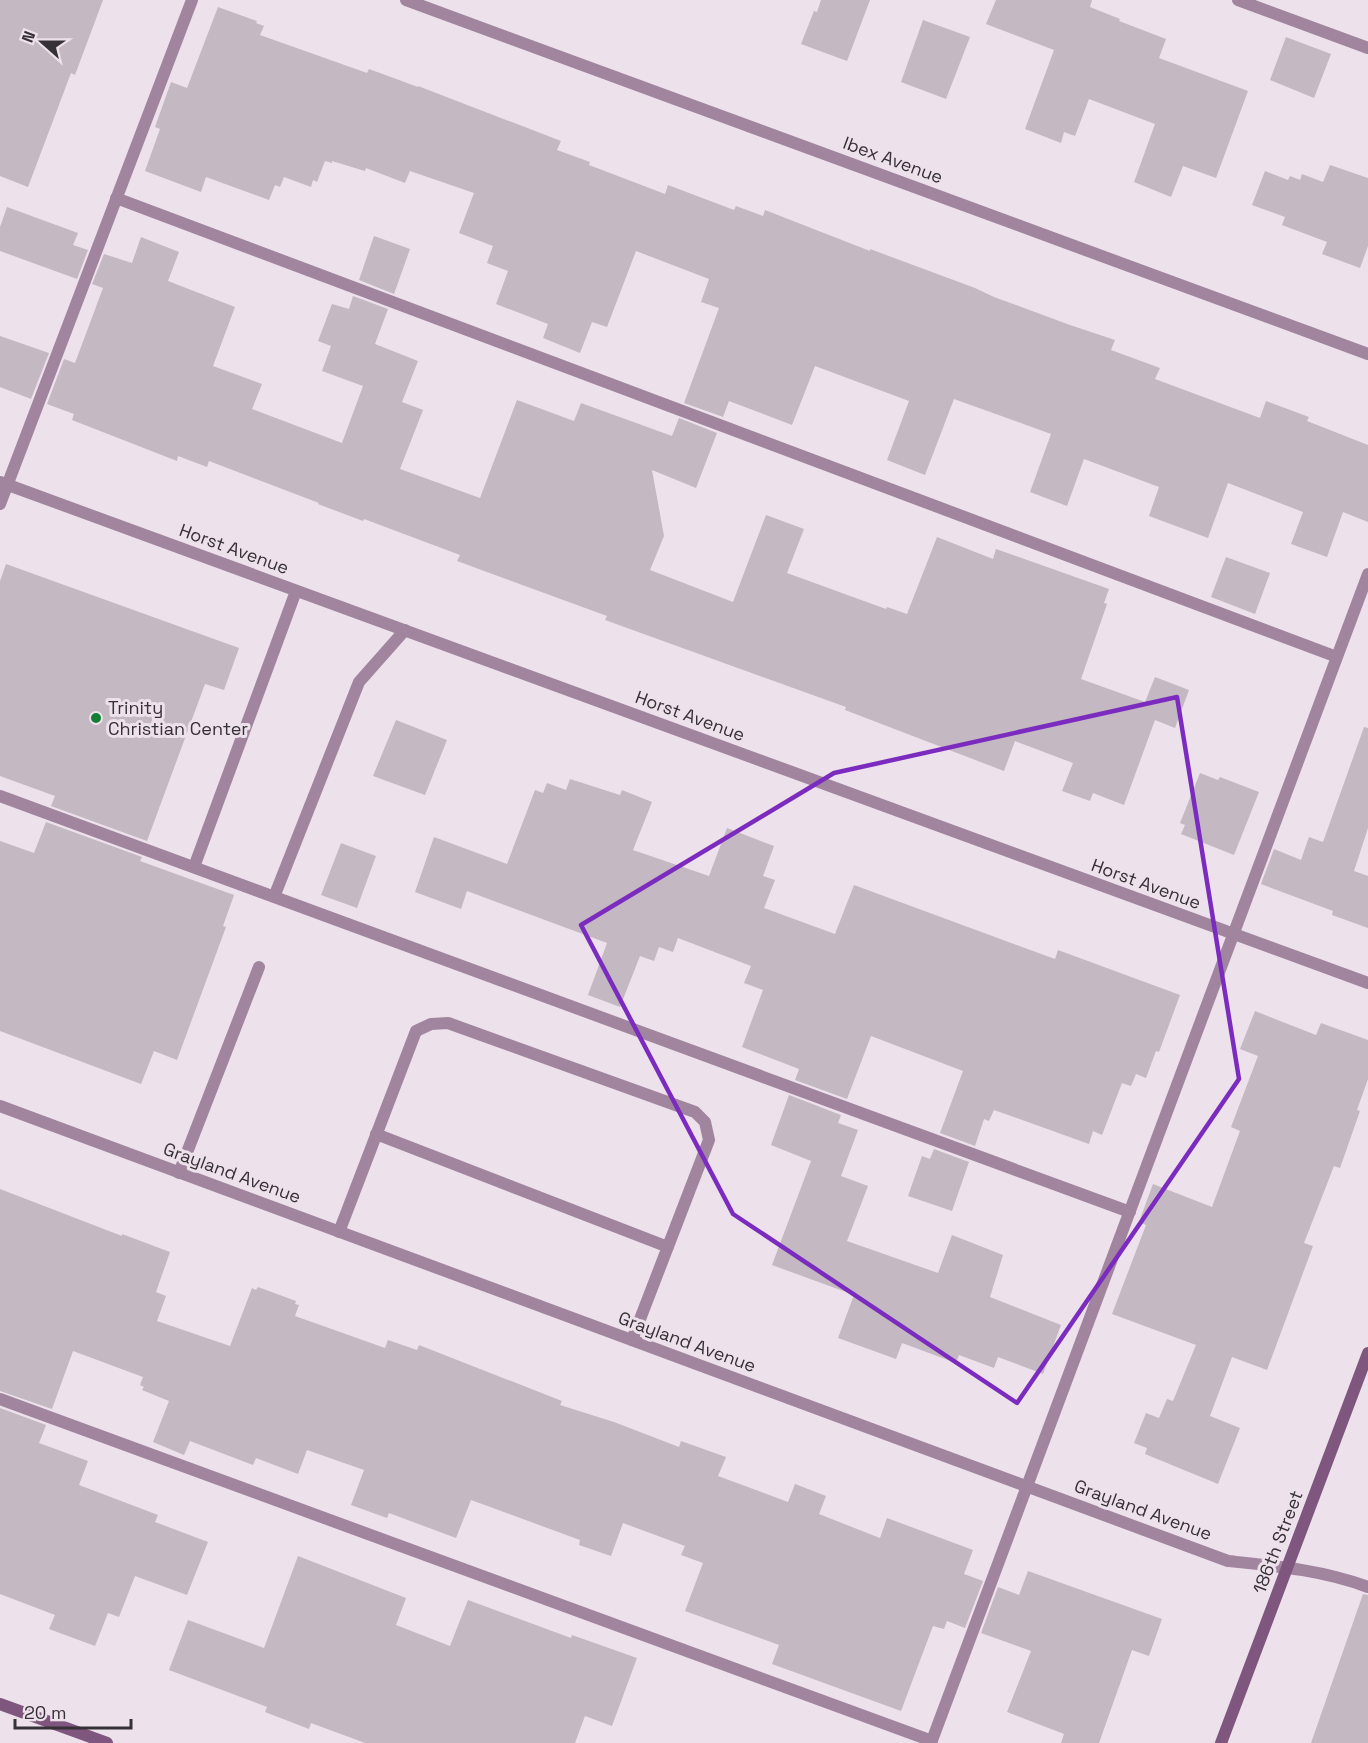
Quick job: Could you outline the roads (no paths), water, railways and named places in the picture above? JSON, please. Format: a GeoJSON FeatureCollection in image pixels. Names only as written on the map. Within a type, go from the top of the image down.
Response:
{"type":"FeatureCollection","features":[{"type":"Feature","properties":{"kind":"street"},"geometry":{"type":"LineString","coordinates":[[0,504],[3,483],[117,198],[192,0]]}},
{"type":"Feature","properties":{"kind":"street","name":"Ibex Avenue"},"geometry":{"type":"LineString","coordinates":[[406,0],[1368,354]]}},
{"type":"Feature","properties":{"kind":"street"},"geometry":{"type":"LineString","coordinates":[[1238,0],[1368,48]]}},
{"type":"Feature","properties":{"kind":"street"},"geometry":{"type":"LineString","coordinates":[[117,198],[1337,657]]}},
{"type":"Feature","properties":{"kind":"street","name":"Horst Avenue"},"geometry":{"type":"LineString","coordinates":[[3,483],[1368,983]]}},
{"type":"Feature","properties":{"kind":"street"},"geometry":{"type":"LineString","coordinates":[[0,1399],[932,1742],[1368,574]]}},
{"type":"Feature","properties":{"kind":"street"},"geometry":{"type":"LineString","coordinates":[[194,867],[296,591]]}},
{"type":"Feature","properties":{"kind":"street"},"geometry":{"type":"LineString","coordinates":[[274,897],[359,682],[405,630]]}},
{"type":"Feature","properties":{"kind":"street"},"geometry":{"type":"LineString","coordinates":[[0,796],[1130,1212]]}},
{"type":"Feature","properties":{"kind":"street"},"geometry":{"type":"LineString","coordinates":[[179,1173],[259,967]]}},
{"type":"Feature","properties":{"kind":"street"},"geometry":{"type":"LineString","coordinates":[[339,1232],[416,1031],[431,1024],[448,1023],[695,1112],[705,1122],[709,1140],[632,1340]]}},
{"type":"Feature","properties":{"kind":"street","name":"Grayland Avenue"},"geometry":{"type":"LineString","coordinates":[[0,1106],[1228,1561],[1288,1567],[1341,1577],[1368,1587]]}},
{"type":"Feature","properties":{"kind":"street"},"geometry":{"type":"LineString","coordinates":[[376,1134],[668,1247]]}},
{"type":"Feature","properties":{"kind":"street","name":"186th Street"},"geometry":{"type":"LineString","coordinates":[[1221,1743],[1368,1353]]}},
{"type":"Feature","properties":{"kind":"street"},"geometry":{"type":"LineString","coordinates":[[0,1704],[107,1743]]}},
{"type":"Feature","properties":{"kind":"place","name":"Trinity Christian Center"},"geometry":{"type":"Point","coordinates":[96,718]}}]}
